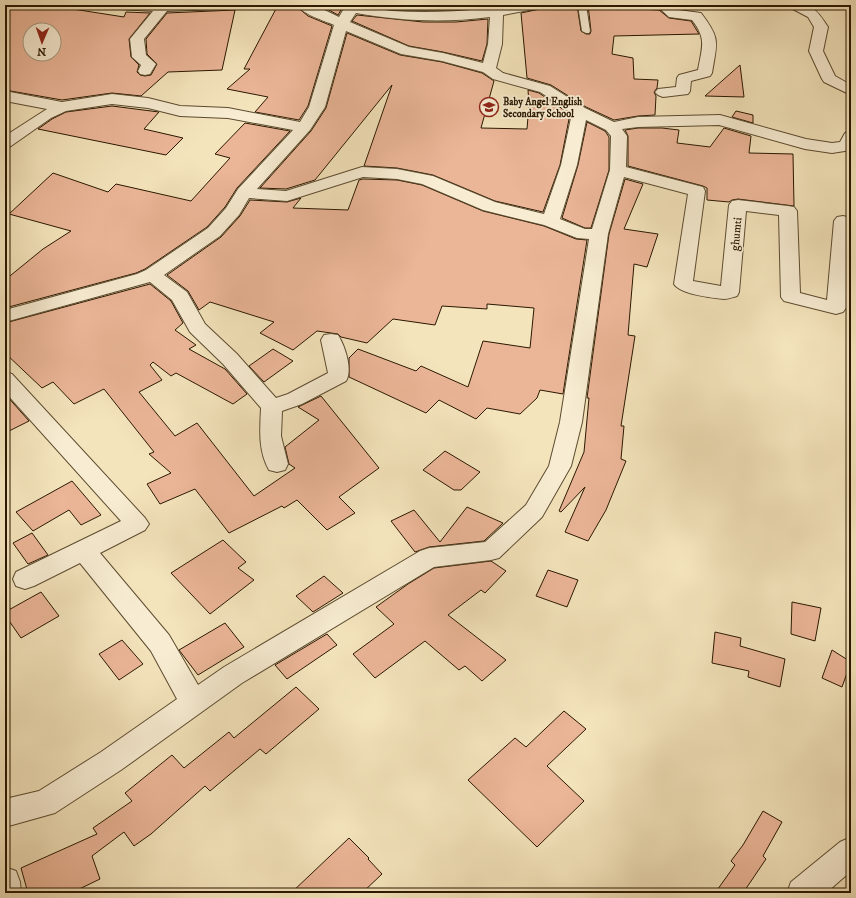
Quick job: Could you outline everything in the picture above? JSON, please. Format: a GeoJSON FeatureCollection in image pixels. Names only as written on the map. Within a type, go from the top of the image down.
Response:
{"type":"FeatureCollection","features":[{"type":"Feature","properties":{"kind":"street"},"geometry":{"type":"LineString","coordinates":[[121,5],[222,5]]}},
{"type":"Feature","properties":{"kind":"street"},"geometry":{"type":"LineString","coordinates":[[304,5],[348,12],[444,17],[535,5]]}},
{"type":"Feature","properties":{"kind":"street"},"geometry":{"type":"LineString","coordinates":[[663,5],[674,14],[696,16],[707,30],[710,42],[705,73],[684,78],[682,92],[663,92]]}},
{"type":"Feature","properties":{"kind":"street"},"geometry":{"type":"LineString","coordinates":[[796,5],[813,14],[821,27],[816,51],[829,79],[851,91]]}},
{"type":"Feature","properties":{"kind":"street"},"geometry":{"type":"LineString","coordinates":[[145,71],[149,64],[139,56],[137,39],[163,6]]}},
{"type":"Feature","properties":{"kind":"street"},"geometry":{"type":"LineString","coordinates":[[488,69],[494,55],[497,9]]}},
{"type":"Feature","properties":{"kind":"street"},"geometry":{"type":"LineString","coordinates":[[5,813],[45,803],[111,762],[193,702],[234,675],[429,558],[491,551],[534,511],[560,466],[571,422],[599,234],[618,170],[619,136],[612,127],[545,89],[498,76],[488,69],[442,57],[406,51],[385,44],[348,12]]}},
{"type":"Feature","properties":{"kind":"street"},"geometry":{"type":"LineString","coordinates":[[5,316],[144,278],[153,274],[214,232],[232,211],[244,193],[304,126],[317,107],[348,12]]}},
{"type":"Feature","properties":{"kind":"street"},"geometry":{"type":"LineString","coordinates":[[5,96],[62,107]]}},
{"type":"Feature","properties":{"kind":"street"},"geometry":{"type":"LineString","coordinates":[[7,138],[62,107],[112,99],[148,103],[180,111],[236,114],[304,126]]}},
{"type":"Feature","properties":{"kind":"street"},"geometry":{"type":"LineString","coordinates":[[550,221],[569,165],[580,110]]}},
{"type":"Feature","properties":{"kind":"street"},"geometry":{"type":"LineString","coordinates":[[612,127],[626,123],[638,122],[720,120],[805,144],[832,148],[846,146],[851,136]]}},
{"type":"Feature","properties":{"kind":"street","name":"ghumti"},"geometry":{"type":"LineString","coordinates":[[618,170],[697,191],[683,284],[690,287],[726,293],[731,290],[738,205],[788,211],[791,297],[836,308],[843,221],[851,223]]}},
{"type":"Feature","properties":{"kind":"street"},"geometry":{"type":"LineString","coordinates":[[244,193],[287,196],[362,172],[397,174],[426,180],[489,206],[550,221],[583,234],[599,234]]}},
{"type":"Feature","properties":{"kind":"street"},"geometry":{"type":"LineString","coordinates":[[153,274],[164,285],[180,296],[197,328],[230,359],[272,407],[270,436],[278,464]]}},
{"type":"Feature","properties":{"kind":"street"},"geometry":{"type":"LineString","coordinates":[[272,407],[295,399],[339,376],[337,360],[331,340]]}},
{"type":"Feature","properties":{"kind":"street"},"geometry":{"type":"LineString","coordinates":[[5,379],[137,524],[25,579]]}},
{"type":"Feature","properties":{"kind":"street"},"geometry":{"type":"LineString","coordinates":[[84,550],[160,643],[193,702]]}},
{"type":"Feature","properties":{"kind":"street"},"geometry":{"type":"LineString","coordinates":[[802,893],[851,852]]}},
{"type":"Feature","properties":{"kind":"street"},"geometry":{"type":"LineString","coordinates":[[5,882],[6,893]]}},
{"type":"Feature","properties":{"kind":"lane"},"geometry":{"type":"LineString","coordinates":[[582,5],[586,31]]}},
{"type":"Feature","properties":{"kind":"building"},"geometry":{"type":"Polygon","coordinates":[[[5,5],[47,5],[124,17],[126,12],[150,13],[129,39],[131,57],[139,65],[137,72],[140,75],[145,76],[151,75],[157,64],[147,54],[146,39],[167,13],[235,10],[222,70],[168,72],[141,96],[112,93],[62,100],[5,90],[5,5]]]}},
{"type":"Feature","properties":{"kind":"building"},"geometry":{"type":"Polygon","coordinates":[[[278,5],[296,6],[308,16],[332,26],[308,106],[299,120],[255,112],[268,97],[227,89],[250,69],[244,69],[278,5]]]}},
{"type":"Feature","properties":{"kind":"building"},"geometry":{"type":"Polygon","coordinates":[[[320,5],[344,5],[338,15],[320,5]]]}},
{"type":"Feature","properties":{"kind":"building"},"geometry":{"type":"Polygon","coordinates":[[[364,5],[488,5],[488,7],[449,10],[392,10],[364,5]]]}},
{"type":"Feature","properties":{"kind":"building"},"geometry":{"type":"Polygon","coordinates":[[[543,5],[577,5],[581,31],[586,34],[590,34],[591,31],[588,5],[638,6],[638,9],[659,10],[669,18],[691,21],[699,34],[614,36],[612,54],[633,58],[634,79],[658,80],[657,88],[654,92],[656,96],[655,115],[614,120],[586,107],[551,85],[527,78],[521,13],[540,9],[543,5]]]}},
{"type":"Feature","properties":{"kind":"building"},"geometry":{"type":"Polygon","coordinates":[[[357,15],[423,22],[456,22],[488,19],[487,44],[482,61],[409,46],[352,21],[357,15]]]}},
{"type":"Feature","properties":{"kind":"building"},"geometry":{"type":"Polygon","coordinates":[[[347,33],[400,55],[442,62],[482,73],[494,81],[481,128],[527,129],[529,104],[528,90],[539,93],[570,114],[560,165],[543,212],[495,201],[433,175],[397,168],[364,166],[392,85],[315,180],[286,189],[260,188],[311,131],[326,108],[347,33]]]}},
{"type":"Feature","properties":{"kind":"building"},"geometry":{"type":"Polygon","coordinates":[[[740,65],[744,97],[705,96],[740,65]]]}},
{"type":"Feature","properties":{"kind":"building"},"geometry":{"type":"Polygon","coordinates":[[[112,106],[159,112],[144,129],[183,138],[166,155],[38,129],[52,119],[66,112],[112,106]]]}},
{"type":"Feature","properties":{"kind":"building"},"geometry":{"type":"Polygon","coordinates":[[[736,111],[753,115],[753,123],[732,117],[736,111]]]}},
{"type":"Feature","properties":{"kind":"building"},"geometry":{"type":"Polygon","coordinates":[[[587,122],[605,131],[609,137],[609,170],[591,228],[585,228],[562,218],[578,165],[587,122]]]}},
{"type":"Feature","properties":{"kind":"building"},"geometry":{"type":"Polygon","coordinates":[[[245,123],[290,131],[237,188],[225,207],[207,227],[145,269],[136,273],[5,308],[5,280],[43,249],[71,231],[9,214],[53,173],[108,192],[116,184],[191,201],[230,158],[215,154],[245,123]]]}},
{"type":"Feature","properties":{"kind":"building"},"geometry":{"type":"Polygon","coordinates":[[[638,128],[679,130],[677,143],[710,147],[724,128],[751,136],[749,153],[793,154],[794,206],[738,199],[729,202],[707,200],[707,188],[703,186],[628,166],[628,136],[625,130],[638,128]]]}},
{"type":"Feature","properties":{"kind":"building"},"geometry":{"type":"Polygon","coordinates":[[[625,179],[643,184],[624,229],[658,234],[647,267],[634,264],[628,335],[635,336],[621,426],[624,426],[621,459],[626,461],[606,510],[588,541],[565,532],[585,487],[561,512],[559,511],[584,452],[589,398],[587,398],[609,234],[625,179]]]}},
{"type":"Feature","properties":{"kind":"building"},"geometry":{"type":"Polygon","coordinates":[[[359,180],[397,180],[422,185],[483,211],[544,226],[576,239],[587,240],[563,394],[540,390],[537,398],[520,414],[487,408],[476,419],[439,400],[426,413],[349,377],[349,358],[358,349],[416,371],[421,366],[468,387],[483,341],[530,348],[534,308],[487,304],[487,309],[442,306],[435,325],[393,319],[367,343],[341,337],[338,334],[317,331],[293,350],[260,333],[274,322],[210,302],[199,310],[188,291],[167,275],[221,237],[240,216],[250,200],[287,202],[301,198],[293,208],[348,210],[359,180]]]}},
{"type":"Feature","properties":{"kind":"building"},"geometry":{"type":"Polygon","coordinates":[[[150,284],[171,301],[183,323],[175,330],[196,345],[189,349],[225,369],[247,394],[233,404],[176,373],[171,376],[153,362],[150,365],[162,380],[139,392],[175,436],[197,423],[254,496],[295,468],[289,464],[285,447],[319,420],[298,407],[321,396],[379,468],[339,497],[355,513],[327,530],[297,500],[284,508],[282,506],[229,533],[195,489],[160,504],[147,484],[171,473],[149,454],[154,452],[104,389],[74,404],[53,382],[42,388],[5,353],[5,323],[150,284]]]}},
{"type":"Feature","properties":{"kind":"building"},"geometry":{"type":"Polygon","coordinates":[[[273,349],[293,361],[264,382],[249,366],[273,349]]]}},
{"type":"Feature","properties":{"kind":"building"},"geometry":{"type":"Polygon","coordinates":[[[5,394],[29,421],[5,433],[5,394]]]}},
{"type":"Feature","properties":{"kind":"building"},"geometry":{"type":"Polygon","coordinates":[[[445,451],[480,472],[461,490],[454,490],[423,470],[445,451]]]}},
{"type":"Feature","properties":{"kind":"building"},"geometry":{"type":"Polygon","coordinates":[[[72,481],[101,515],[81,525],[69,510],[33,531],[16,512],[72,481]]]}},
{"type":"Feature","properties":{"kind":"building"},"geometry":{"type":"Polygon","coordinates":[[[467,507],[503,523],[484,541],[429,547],[415,552],[391,521],[414,510],[440,542],[467,507]]]}},
{"type":"Feature","properties":{"kind":"building"},"geometry":{"type":"Polygon","coordinates":[[[32,533],[48,555],[28,564],[13,543],[32,533]]]}},
{"type":"Feature","properties":{"kind":"building"},"geometry":{"type":"Polygon","coordinates":[[[223,540],[246,562],[238,568],[254,580],[210,614],[171,573],[223,540]]]}},
{"type":"Feature","properties":{"kind":"building"},"geometry":{"type":"Polygon","coordinates":[[[491,561],[506,571],[485,593],[481,590],[448,615],[506,660],[482,681],[465,666],[459,670],[425,641],[375,678],[353,654],[394,624],[376,607],[408,584],[434,568],[491,561]]]}},
{"type":"Feature","properties":{"kind":"building"},"geometry":{"type":"Polygon","coordinates":[[[548,570],[578,580],[567,607],[536,596],[548,570]]]}},
{"type":"Feature","properties":{"kind":"building"},"geometry":{"type":"Polygon","coordinates":[[[324,576],[343,593],[313,612],[296,596],[324,576]]]}},
{"type":"Feature","properties":{"kind":"building"},"geometry":{"type":"Polygon","coordinates":[[[41,592],[59,616],[21,638],[5,615],[5,612],[41,592]]]}},
{"type":"Feature","properties":{"kind":"building"},"geometry":{"type":"Polygon","coordinates":[[[792,602],[821,608],[815,641],[791,634],[792,602]]]}},
{"type":"Feature","properties":{"kind":"building"},"geometry":{"type":"Polygon","coordinates":[[[225,623],[244,647],[198,675],[179,650],[225,623]]]}},
{"type":"Feature","properties":{"kind":"building"},"geometry":{"type":"Polygon","coordinates":[[[715,632],[741,638],[740,646],[785,659],[780,687],[748,677],[749,671],[712,663],[715,632]]]}},
{"type":"Feature","properties":{"kind":"building"},"geometry":{"type":"Polygon","coordinates":[[[327,634],[337,645],[287,679],[275,665],[327,634]]]}},
{"type":"Feature","properties":{"kind":"building"},"geometry":{"type":"Polygon","coordinates":[[[122,640],[143,664],[119,680],[99,654],[122,640]]]}},
{"type":"Feature","properties":{"kind":"building"},"geometry":{"type":"Polygon","coordinates":[[[832,650],[851,662],[842,687],[822,678],[832,650]]]}},
{"type":"Feature","properties":{"kind":"building"},"geometry":{"type":"Polygon","coordinates":[[[296,687],[319,709],[266,754],[260,749],[210,791],[205,786],[151,834],[134,846],[124,832],[92,856],[100,879],[71,893],[28,893],[21,868],[97,834],[93,828],[132,801],[125,793],[172,755],[184,768],[229,732],[234,738],[296,687]]]}},
{"type":"Feature","properties":{"kind":"building"},"geometry":{"type":"Polygon","coordinates":[[[564,711],[586,729],[547,766],[584,801],[537,847],[468,780],[515,738],[526,747],[564,711]]]}},
{"type":"Feature","properties":{"kind":"building"},"geometry":{"type":"Polygon","coordinates":[[[763,811],[782,822],[763,856],[766,859],[743,893],[715,893],[735,865],[731,861],[743,845],[763,811]]]}},
{"type":"Feature","properties":{"kind":"building"},"geometry":{"type":"Polygon","coordinates":[[[349,838],[369,858],[368,859],[382,874],[362,893],[291,893],[349,838]]]}},
{"type":"Feature","properties":{"kind":"place","name":"Baby Angel English Secondary School"},"geometry":{"type":"Point","coordinates":[489,107]}}]}
